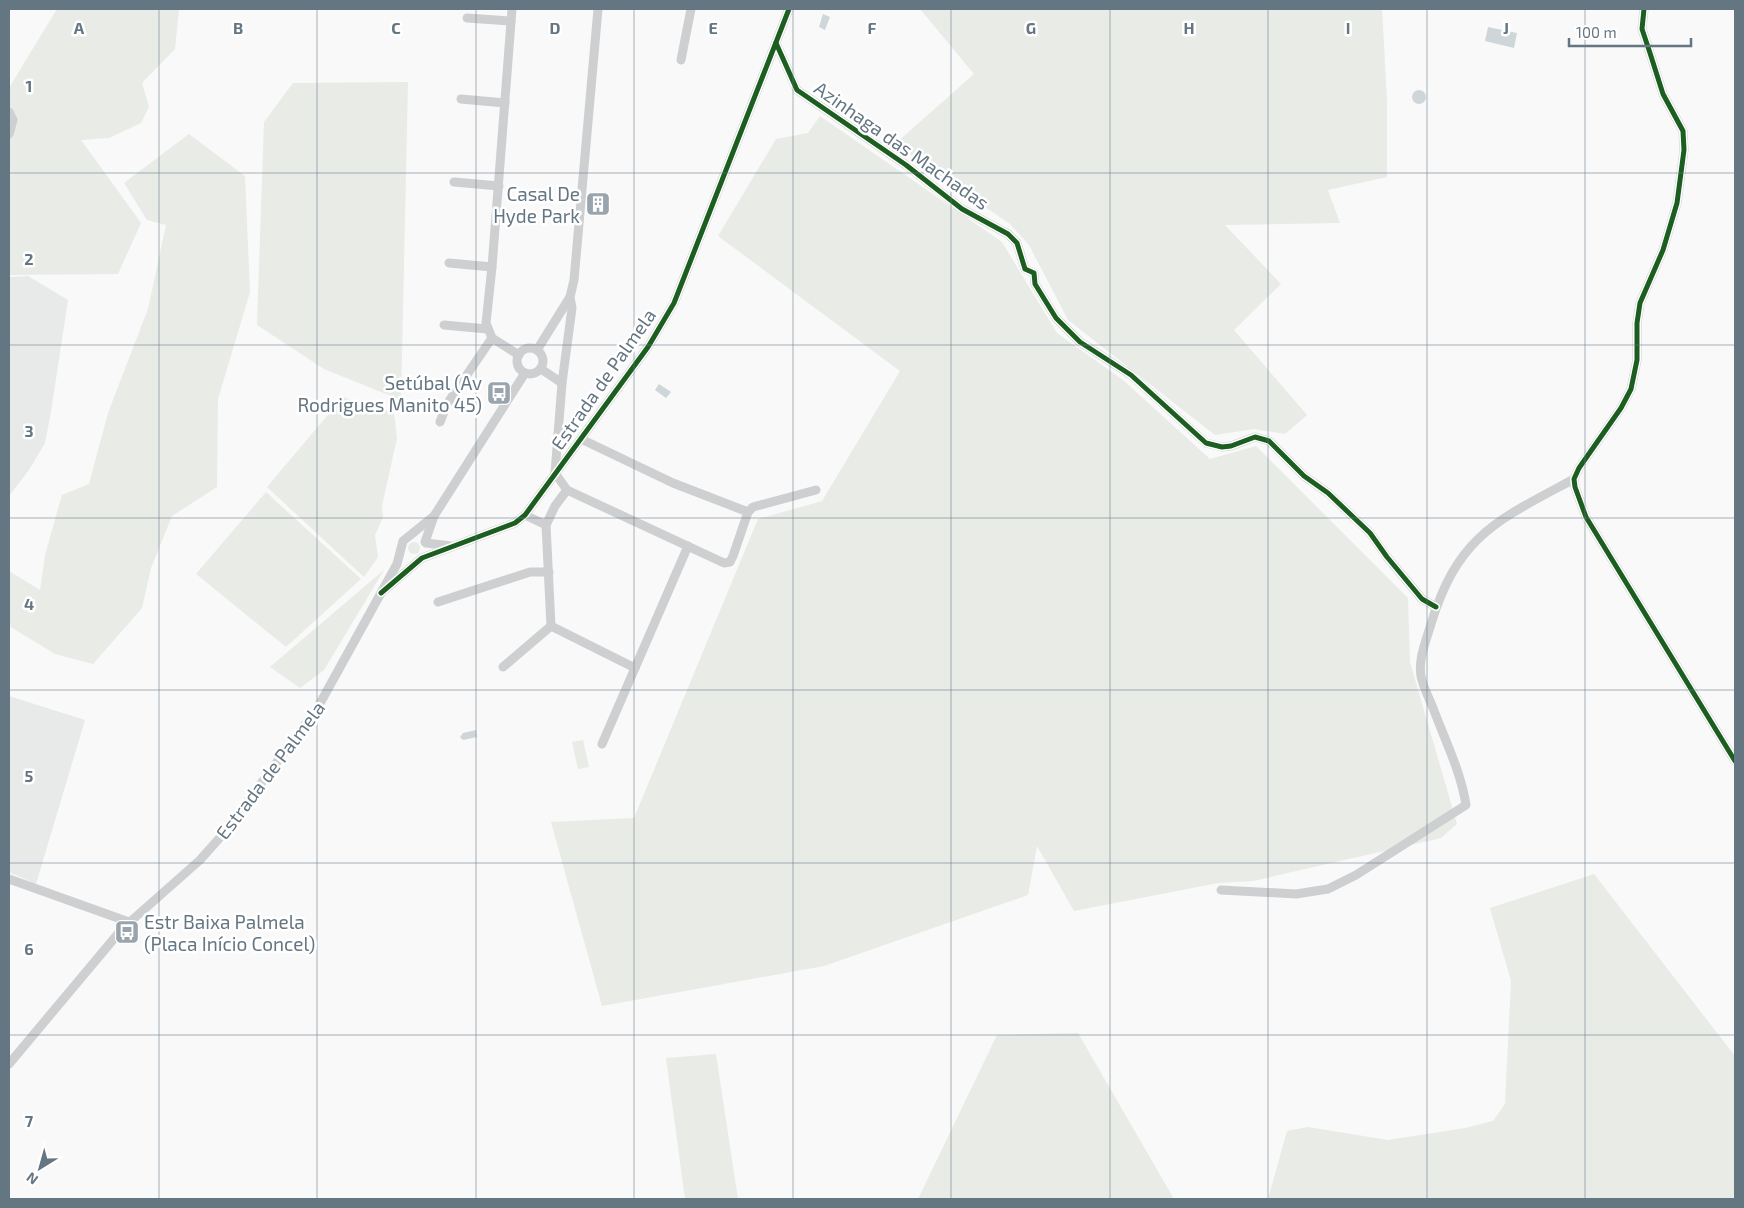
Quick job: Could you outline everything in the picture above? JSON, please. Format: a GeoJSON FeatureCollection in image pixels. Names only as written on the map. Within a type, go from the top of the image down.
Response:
{"type":"FeatureCollection","features":[{"type":"Feature","properties":{"kind":"street"},"geometry":{"type":"LineString","coordinates":[[512,9],[492,267],[486,318],[487,329],[492,338],[519,355]]}},
{"type":"Feature","properties":{"kind":"street"},"geometry":{"type":"LineString","coordinates":[[537,350],[570,297],[574,280],[594,74],[598,9]]}},
{"type":"Feature","properties":{"kind":"street"},"geometry":{"type":"LineString","coordinates":[[681,60],[691,9]]}},
{"type":"Feature","properties":{"kind":"street","name":"Estrada de Palmela"},"geometry":{"type":"LineString","coordinates":[[381,593],[420,559],[515,523],[525,515],[648,348],[674,302],[789,9]]}},
{"type":"Feature","properties":{"kind":"street"},"geometry":{"type":"LineString","coordinates":[[1221,890],[1296,894],[1328,889],[1356,875],[1466,805],[1458,776],[1421,677],[1421,657],[1436,607],[1452,570],[1474,542],[1505,517],[1574,479],[1579,468],[1621,408],[1631,389],[1637,360],[1637,323],[1640,303],[1663,250],[1677,203],[1684,150],[1683,131],[1663,94],[1642,29],[1644,9]]}},
{"type":"Feature","properties":{"kind":"street"},"geometry":{"type":"LineString","coordinates":[[467,18],[511,21]]}},
{"type":"Feature","properties":{"kind":"street","name":"Azinhaga das Machadas"},"geometry":{"type":"LineString","coordinates":[[776,44],[797,90],[906,165],[962,209],[1008,234],[1017,243],[1025,269],[1034,272],[1035,284],[1056,318],[1080,342],[1131,375],[1206,443],[1222,447],[1231,446],[1254,437],[1269,441],[1304,476],[1328,494],[1370,533],[1422,599],[1436,607]]}},
{"type":"Feature","properties":{"kind":"street"},"geometry":{"type":"LineString","coordinates":[[461,99],[505,103]]}},
{"type":"Feature","properties":{"kind":"street"},"geometry":{"type":"LineString","coordinates":[[9,112],[13,120],[9,134]]}},
{"type":"Feature","properties":{"kind":"street"},"geometry":{"type":"LineString","coordinates":[[454,182],[498,186]]}},
{"type":"Feature","properties":{"kind":"street"},"geometry":{"type":"LineString","coordinates":[[449,263],[492,267]]}},
{"type":"Feature","properties":{"kind":"street"},"geometry":{"type":"LineString","coordinates":[[570,297],[572,308],[562,383],[555,473],[567,490],[724,563],[730,562],[733,556],[748,512],[762,503],[816,490]]}},
{"type":"Feature","properties":{"kind":"street"},"geometry":{"type":"LineString","coordinates":[[444,325],[487,329]]}},
{"type":"Feature","properties":{"kind":"street"},"geometry":{"type":"LineString","coordinates":[[440,422],[447,404],[492,338]]}},
{"type":"Feature","properties":{"kind":"street"},"geometry":{"type":"LineString","coordinates":[[525,350],[537,350],[543,361],[541,369],[532,374],[525,373],[518,364],[519,355],[525,350]]}},
{"type":"Feature","properties":{"kind":"street"},"geometry":{"type":"LineString","coordinates":[[541,369],[562,383]]}},
{"type":"Feature","properties":{"kind":"street"},"geometry":{"type":"LineString","coordinates":[[434,516],[403,541],[401,548],[406,559],[420,559],[426,552],[425,543],[434,516],[525,373]]}},
{"type":"Feature","properties":{"kind":"street"},"geometry":{"type":"LineString","coordinates":[[581,439],[673,483],[748,512]]}},
{"type":"Feature","properties":{"kind":"street"},"geometry":{"type":"LineString","coordinates":[[1574,479],[1586,517],[1735,761]]}},
{"type":"Feature","properties":{"kind":"street"},"geometry":{"type":"LineString","coordinates":[[551,626],[546,526],[555,506],[567,490]]}},
{"type":"Feature","properties":{"kind":"street"},"geometry":{"type":"LineString","coordinates":[[525,515],[546,526]]}},
{"type":"Feature","properties":{"kind":"street"},"geometry":{"type":"LineString","coordinates":[[409,536],[419,537],[425,543]]}},
{"type":"Feature","properties":{"kind":"street","name":"Estrada de Palmela"},"geometry":{"type":"LineString","coordinates":[[425,543],[451,546]]}},
{"type":"Feature","properties":{"kind":"street"},"geometry":{"type":"LineString","coordinates":[[602,744],[688,546]]}},
{"type":"Feature","properties":{"kind":"street","name":"Estrada de Palmela"},"geometry":{"type":"LineString","coordinates":[[9,1064],[129,922],[200,860],[224,833],[318,707],[397,564],[401,548]]}},
{"type":"Feature","properties":{"kind":"street"},"geometry":{"type":"LineString","coordinates":[[438,602],[530,572],[549,572]]}},
{"type":"Feature","properties":{"kind":"street"},"geometry":{"type":"LineString","coordinates":[[551,626],[635,668]]}},
{"type":"Feature","properties":{"kind":"street"},"geometry":{"type":"LineString","coordinates":[[503,667],[551,626]]}},
{"type":"Feature","properties":{"kind":"street"},"geometry":{"type":"LineString","coordinates":[[9,879],[129,922]]}},
{"type":"Feature","properties":{"kind":"shaded area"},"geometry":{"type":"Polygon","coordinates":[[[57,9],[179,9],[175,49],[142,83],[149,107],[141,123],[109,138],[81,140],[141,223],[118,274],[9,275],[9,88],[57,9]]]}},
{"type":"Feature","properties":{"kind":"shaded area"},"geometry":{"type":"Polygon","coordinates":[[[920,9],[1382,9],[1387,100],[1387,177],[1328,190],[1340,223],[1225,225],[1281,284],[1234,330],[1307,415],[1285,434],[1254,429],[1215,435],[1068,320],[1029,245],[1010,224],[895,144],[974,74],[920,9]]]}},
{"type":"Feature","properties":{"kind":"shaded area"},"geometry":{"type":"Polygon","coordinates":[[[823,14],[830,17],[825,30],[819,27],[823,14]]]}},
{"type":"Feature","properties":{"kind":"shaded area"},"geometry":{"type":"Polygon","coordinates":[[[1488,27],[1517,33],[1514,48],[1485,41],[1488,27]]]}},
{"type":"Feature","properties":{"kind":"shaded area"},"geometry":{"type":"Polygon","coordinates":[[[408,82],[401,400],[324,369],[257,325],[264,122],[293,83],[408,82]]]}},
{"type":"Feature","properties":{"kind":"shaded area"},"geometry":{"type":"Polygon","coordinates":[[[1419,90],[1424,92],[1426,97],[1424,102],[1419,104],[1414,102],[1412,97],[1414,92],[1419,90]]]}},
{"type":"Feature","properties":{"kind":"shaded area"},"geometry":{"type":"Polygon","coordinates":[[[820,116],[1002,242],[1057,333],[1123,380],[1210,459],[1256,446],[1408,598],[1410,662],[1457,824],[1441,838],[1253,881],[1218,883],[1074,911],[1037,846],[1028,895],[824,966],[602,1006],[551,822],[634,818],[758,519],[822,501],[900,371],[718,236],[776,139],[808,133],[820,116]]]}},
{"type":"Feature","properties":{"kind":"shaded area"},"geometry":{"type":"Polygon","coordinates":[[[189,134],[245,176],[250,292],[218,399],[217,487],[172,516],[151,568],[142,608],[93,664],[55,654],[9,626],[9,571],[40,590],[45,555],[62,495],[89,484],[108,413],[148,309],[166,225],[147,220],[124,183],[189,134]]]}},
{"type":"Feature","properties":{"kind":"shaded area"},"geometry":{"type":"Polygon","coordinates":[[[28,276],[68,300],[45,443],[29,470],[9,496],[9,277],[28,276]]]}},
{"type":"Feature","properties":{"kind":"shaded area"},"geometry":{"type":"Polygon","coordinates":[[[659,384],[671,392],[666,398],[655,390],[659,384]]]}},
{"type":"Feature","properties":{"kind":"shaded area"},"geometry":{"type":"Polygon","coordinates":[[[343,397],[394,413],[397,438],[382,506],[383,517],[375,535],[378,557],[364,577],[267,487],[343,397]]]}},
{"type":"Feature","properties":{"kind":"shaded area"},"geometry":{"type":"Polygon","coordinates":[[[266,492],[361,579],[286,647],[196,574],[266,492]]]}},
{"type":"Feature","properties":{"kind":"shaded area"},"geometry":{"type":"Polygon","coordinates":[[[414,542],[420,548],[414,554],[408,548],[414,542]]]}},
{"type":"Feature","properties":{"kind":"shaded area"},"geometry":{"type":"Polygon","coordinates":[[[384,570],[324,670],[300,688],[270,667],[384,570]]]}},
{"type":"Feature","properties":{"kind":"shaded area"},"geometry":{"type":"Polygon","coordinates":[[[9,696],[85,720],[36,884],[9,872],[9,696]]]}},
{"type":"Feature","properties":{"kind":"shaded area"},"geometry":{"type":"Polygon","coordinates":[[[476,730],[477,737],[463,740],[460,737],[463,733],[476,730]]]}},
{"type":"Feature","properties":{"kind":"shaded area"},"geometry":{"type":"Polygon","coordinates":[[[583,740],[589,767],[578,769],[572,742],[583,740]]]}},
{"type":"Feature","properties":{"kind":"shaded area"},"geometry":{"type":"Polygon","coordinates":[[[1594,874],[1735,1056],[1735,1199],[1268,1199],[1287,1131],[1308,1127],[1388,1140],[1465,1128],[1493,1121],[1505,1104],[1511,981],[1490,908],[1594,874]]]}},
{"type":"Feature","properties":{"kind":"shaded area"},"geometry":{"type":"Polygon","coordinates":[[[1078,1033],[1174,1199],[918,1199],[997,1035],[1078,1033]]]}},
{"type":"Feature","properties":{"kind":"shaded area"},"geometry":{"type":"Polygon","coordinates":[[[716,1054],[738,1199],[685,1199],[666,1058],[716,1054]]]}},
{"type":"Feature","properties":{"kind":"cycle path"},"geometry":{"type":"LineString","coordinates":[[381,593],[422,558],[515,523],[525,515],[648,347],[674,303],[789,9]]}},
{"type":"Feature","properties":{"kind":"cycle path"},"geometry":{"type":"LineString","coordinates":[[1644,9],[1642,29],[1663,94],[1683,131],[1684,150],[1677,203],[1663,250],[1640,303],[1637,323],[1637,360],[1631,389],[1621,408],[1579,468],[1574,479],[1586,517],[1735,761]]}},
{"type":"Feature","properties":{"kind":"cycle path"},"geometry":{"type":"LineString","coordinates":[[776,43],[797,90],[906,165],[962,209],[1008,234],[1017,243],[1025,269],[1034,273],[1035,284],[1056,318],[1080,342],[1131,375],[1206,443],[1222,447],[1231,446],[1255,437],[1269,441],[1304,476],[1328,493],[1370,533],[1422,599],[1436,607]]}},
{"type":"Feature","properties":{"kind":"place","name":"Casal De Hyde Park"},"geometry":{"type":"Point","coordinates":[598,204]}},
{"type":"Feature","properties":{"kind":"place","name":"Setúbal (Av Rodrigues Manito 45)"},"geometry":{"type":"Point","coordinates":[499,393]}},
{"type":"Feature","properties":{"kind":"place","name":"Estr Baixa Palmela (Placa Início Concel)"},"geometry":{"type":"Point","coordinates":[127,932]}}]}
